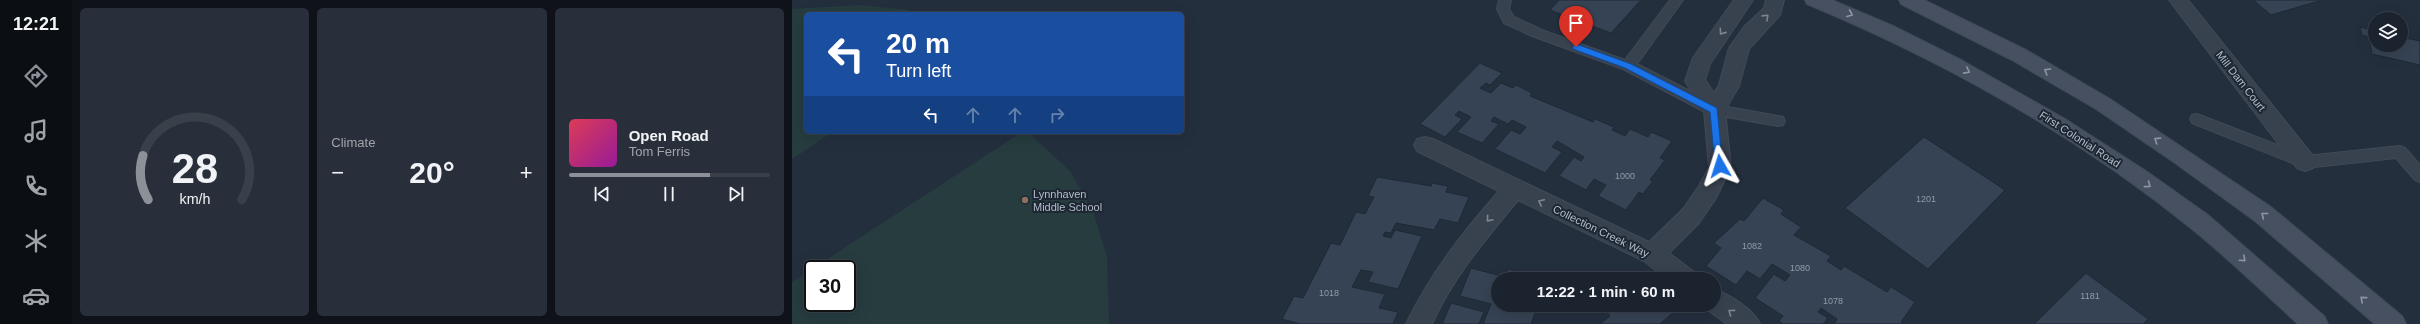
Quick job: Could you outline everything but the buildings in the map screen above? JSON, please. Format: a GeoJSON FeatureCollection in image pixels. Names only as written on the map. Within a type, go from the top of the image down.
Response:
{"type":"FeatureCollection","features":[{"type":"Feature","properties":{"kind":"main road","name":"First Colonial Road"},"geometry":{"type":"LineString","coordinates":[[1814,0],[1910,40],[1980,77],[2048,118],[2134,174],[2214,233],[2315,324]]}},
{"type":"Feature","properties":{"kind":"main road"},"geometry":{"type":"LineString","coordinates":[[1908,0],[2019,55],[2103,104],[2263,214],[2393,324]]}},
{"type":"Feature","properties":{"kind":"street"},"geometry":{"type":"LineString","coordinates":[[1652,254],[1691,216],[1708,192],[1720,166],[1714,110],[1695,81],[1700,63],[1744,0]]}},
{"type":"Feature","properties":{"kind":"street"},"geometry":{"type":"LineString","coordinates":[[1714,110],[1729,86],[1739,48],[1751,32],[1773,10],[1775,0]]}},
{"type":"Feature","properties":{"kind":"street","name":"Mill Dam Court"},"geometry":{"type":"LineString","coordinates":[[2178,0],[2304,162]]}},
{"type":"Feature","properties":{"kind":"street","name":"Collection Creek Way"},"geometry":{"type":"LineString","coordinates":[[1425,145],[1652,254],[1676,272]]}},
{"type":"Feature","properties":{"kind":"street"},"geometry":{"type":"LineString","coordinates":[[1420,324],[1431,298],[1466,244],[1514,189]]}},
{"type":"Feature","properties":{"kind":"street"},"geometry":{"type":"LineString","coordinates":[[1721,305],[1747,324]]}},
{"type":"Feature","properties":{"kind":"lane"},"geometry":{"type":"LineString","coordinates":[[1505,0],[1503,9],[1510,20],[1537,33],[1628,66],[1714,110],[1778,121]]}},
{"type":"Feature","properties":{"kind":"lane"},"geometry":{"type":"LineString","coordinates":[[1628,66],[1677,0]]}},
{"type":"Feature","properties":{"kind":"lane"},"geometry":{"type":"LineString","coordinates":[[2197,119],[2304,162],[2400,152],[2420,176]]}},
{"type":"Feature","properties":{"kind":"green space"},"geometry":{"type":"Polygon","coordinates":[[[860,5],[908,10],[912,12],[804,12],[804,134],[830,134],[792,159],[792,9],[860,5]]]}},
{"type":"Feature","properties":{"kind":"green space"},"geometry":{"type":"Polygon","coordinates":[[[1019,134],[1030,134],[1071,172],[1094,214],[1107,257],[1109,324],[792,324],[792,282],[804,274],[804,312],[856,312],[856,260],[826,260],[1019,134]]]}},
{"type":"Feature","properties":{"kind":"place","name":"Lynnhaven Middle School"},"geometry":{"type":"Point","coordinates":[1025,200]}},
{"type":"Feature","properties":{"kind":"route"},"geometry":{"type":"LineString","coordinates":[[1576,47],[1628,66],[1714,110],[1720,166]]}}]}
